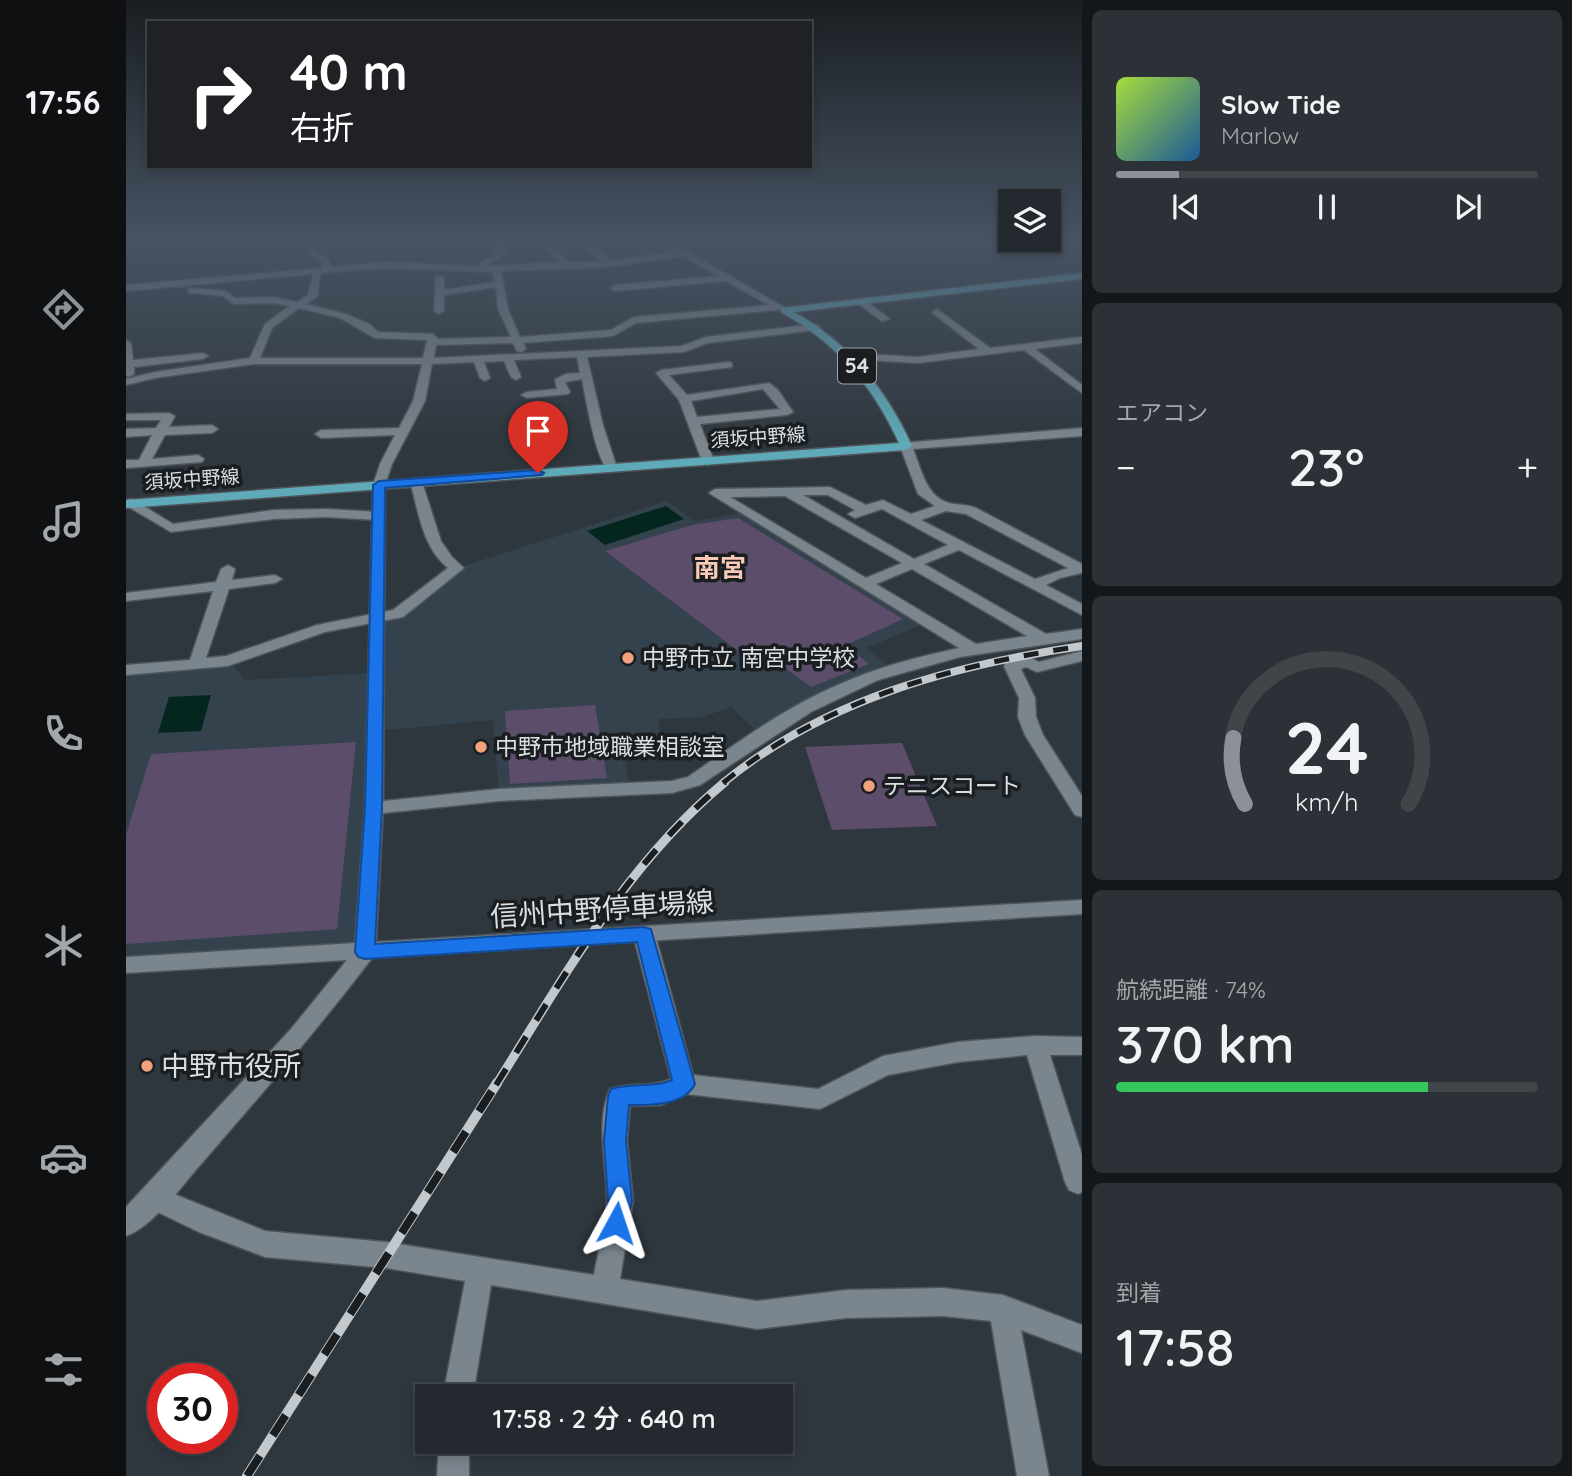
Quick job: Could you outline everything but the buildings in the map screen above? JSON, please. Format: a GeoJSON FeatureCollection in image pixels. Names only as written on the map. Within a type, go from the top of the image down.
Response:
{"type":"FeatureCollection","features":[{"type":"Feature","properties":{"kind":"main road"},"geometry":{"type":"LineString","coordinates":[[781,308],[794,307]]}},
{"type":"Feature","properties":{"kind":"main road","name":"54"},"geometry":{"type":"LineString","coordinates":[[781,308],[815,327],[850,356],[898,428],[906,446]]}},
{"type":"Feature","properties":{"kind":"main road","name":"須坂中野線"},"geometry":{"type":"LineString","coordinates":[[129,503],[906,446]]}},
{"type":"Feature","properties":{"kind":"street"},"geometry":{"type":"LineString","coordinates":[[254,361],[262,333],[270,322],[295,307]]}},
{"type":"Feature","properties":{"kind":"street"},"geometry":{"type":"LineString","coordinates":[[135,1212],[299,1036],[365,952],[374,808],[379,485],[386,464],[419,401],[433,337],[375,335],[365,326],[343,316],[306,307]]}},
{"type":"Feature","properties":{"kind":"street"},"geometry":{"type":"LineString","coordinates":[[439,307],[439,311]]}},
{"type":"Feature","properties":{"kind":"street"},"geometry":{"type":"LineString","coordinates":[[503,307],[524,355]]}},
{"type":"Feature","properties":{"kind":"street"},"geometry":{"type":"LineString","coordinates":[[868,307],[885,319]]}},
{"type":"Feature","properties":{"kind":"street"},"geometry":{"type":"LineString","coordinates":[[126,343],[129,364],[127,382],[254,361],[429,361],[676,350],[697,334],[781,308]]}},
{"type":"Feature","properties":{"kind":"street"},"geometry":{"type":"LineString","coordinates":[[937,312],[986,350]]}},
{"type":"Feature","properties":{"kind":"street"},"geometry":{"type":"LineString","coordinates":[[432,342],[516,340],[613,333],[634,320],[697,334],[792,332],[815,327]]}},
{"type":"Feature","properties":{"kind":"street"},"geometry":{"type":"LineString","coordinates":[[850,356],[918,360],[1082,340]]}},
{"type":"Feature","properties":{"kind":"street"},"geometry":{"type":"LineString","coordinates":[[1026,347],[1081,388]]}},
{"type":"Feature","properties":{"kind":"street"},"geometry":{"type":"LineString","coordinates":[[581,353],[599,439],[611,468]]}},
{"type":"Feature","properties":{"kind":"street"},"geometry":{"type":"LineString","coordinates":[[129,364],[203,356]]}},
{"type":"Feature","properties":{"kind":"street"},"geometry":{"type":"LineString","coordinates":[[507,356],[516,377]]}},
{"type":"Feature","properties":{"kind":"street"},"geometry":{"type":"LineString","coordinates":[[708,460],[684,399],[661,373],[727,365],[718,358]]}},
{"type":"Feature","properties":{"kind":"street"},"geometry":{"type":"LineString","coordinates":[[478,359],[485,378]]}},
{"type":"Feature","properties":{"kind":"street"},"geometry":{"type":"LineString","coordinates":[[527,395],[564,392],[559,381],[566,377],[587,376]]}},
{"type":"Feature","properties":{"kind":"street"},"geometry":{"type":"LineString","coordinates":[[684,399],[765,385],[774,391],[787,412],[694,421]]}},
{"type":"Feature","properties":{"kind":"street"},"geometry":{"type":"LineString","coordinates":[[126,417],[169,416],[143,463]]}},
{"type":"Feature","properties":{"kind":"street"},"geometry":{"type":"LineString","coordinates":[[126,433],[212,429]]}},
{"type":"Feature","properties":{"kind":"street"},"geometry":{"type":"LineString","coordinates":[[321,434],[402,431]]}},
{"type":"Feature","properties":{"kind":"street"},"geometry":{"type":"LineString","coordinates":[[945,507],[925,494],[906,446],[1082,432]]}},
{"type":"Feature","properties":{"kind":"street"},"geometry":{"type":"LineString","coordinates":[[126,464],[198,459]]}},
{"type":"Feature","properties":{"kind":"street"},"geometry":{"type":"LineString","coordinates":[[126,670],[228,662],[346,622],[398,614],[412,605],[457,568],[446,561],[428,531],[424,502],[416,482]]}},
{"type":"Feature","properties":{"kind":"street"},"geometry":{"type":"LineString","coordinates":[[865,510],[830,491],[715,493],[972,649]]}},
{"type":"Feature","properties":{"kind":"street"},"geometry":{"type":"LineString","coordinates":[[788,492],[1042,638]]}},
{"type":"Feature","properties":{"kind":"street"},"geometry":{"type":"LineString","coordinates":[[129,503],[171,528],[264,514],[347,513],[378,516]]}},
{"type":"Feature","properties":{"kind":"street"},"geometry":{"type":"LineString","coordinates":[[839,520],[883,504],[1082,610]]}},
{"type":"Feature","properties":{"kind":"street"},"geometry":{"type":"LineString","coordinates":[[910,519],[945,507],[961,507],[1082,569]]}},
{"type":"Feature","properties":{"kind":"street"},"geometry":{"type":"LineString","coordinates":[[864,584],[960,545]]}},
{"type":"Feature","properties":{"kind":"street"},"geometry":{"type":"LineString","coordinates":[[196,665],[228,569]]}},
{"type":"Feature","properties":{"kind":"street"},"geometry":{"type":"LineString","coordinates":[[1035,585],[1055,575],[1082,569]]}},
{"type":"Feature","properties":{"kind":"street"},"geometry":{"type":"LineString","coordinates":[[126,597],[275,579]]}},
{"type":"Feature","properties":{"kind":"street"},"geometry":{"type":"LineString","coordinates":[[374,808],[499,795],[672,787],[694,781],[786,720],[843,688],[893,669],[972,649],[1082,634]]}},
{"type":"Feature","properties":{"kind":"street"},"geometry":{"type":"LineString","coordinates":[[1082,656],[1037,667],[1029,662],[1012,666],[1027,698],[1027,717],[1034,735],[1082,811]]}},
{"type":"Feature","properties":{"kind":"street","name":"信州中野停車場線"},"geometry":{"type":"LineString","coordinates":[[126,965],[1082,907]]}},
{"type":"Feature","properties":{"kind":"street"},"geometry":{"type":"LineString","coordinates":[[644,934],[684,1084]]}},
{"type":"Feature","properties":{"kind":"street"},"geometry":{"type":"LineString","coordinates":[[1035,1045],[1078,1182]]}},
{"type":"Feature","properties":{"kind":"street"},"geometry":{"type":"LineString","coordinates":[[605,1289],[620,1201],[615,1141],[619,1096],[661,1095],[684,1084],[820,1099],[883,1066],[958,1052],[1035,1045],[1082,1046]]}},
{"type":"Feature","properties":{"kind":"street"},"geometry":{"type":"LineString","coordinates":[[135,1212],[208,1223],[265,1244],[369,1252],[757,1315],[846,1304],[943,1302],[1003,1309],[1082,1339]]}},
{"type":"Feature","properties":{"kind":"street"},"geometry":{"type":"LineString","coordinates":[[460,1384],[480,1272]]}},
{"type":"Feature","properties":{"kind":"street"},"geometry":{"type":"LineString","coordinates":[[1003,1309],[1033,1476]]}},
{"type":"Feature","properties":{"kind":"street"},"geometry":{"type":"LineString","coordinates":[[453,1476],[454,1454]]}},
{"type":"Feature","properties":{"kind":"shaded area"},"geometry":{"type":"Polygon","coordinates":[[[667,501],[695,521],[746,512],[928,622],[866,648],[893,669],[762,736],[731,707],[703,717],[659,719],[662,753],[625,755],[629,788],[499,795],[493,720],[376,731],[365,952],[126,965],[126,670],[228,661],[245,680],[376,673],[378,619],[398,614],[457,568],[667,501]]]}},
{"type":"Feature","properties":{"kind":"shaded area"},"geometry":{"type":"Polygon","coordinates":[[[666,506],[684,519],[605,545],[587,531],[666,506]]]}},
{"type":"Feature","properties":{"kind":"shaded area"},"geometry":{"type":"Polygon","coordinates":[[[738,518],[903,619],[846,645],[869,664],[811,687],[761,650],[745,656],[605,551],[692,525],[738,518]]]}},
{"type":"Feature","properties":{"kind":"shaded area"},"geometry":{"type":"Polygon","coordinates":[[[211,695],[201,731],[158,733],[169,697],[211,695]]]}},
{"type":"Feature","properties":{"kind":"shaded area"},"geometry":{"type":"Polygon","coordinates":[[[595,705],[607,778],[510,784],[505,711],[595,705]]]}},
{"type":"Feature","properties":{"kind":"shaded area"},"geometry":{"type":"Polygon","coordinates":[[[356,742],[337,929],[126,944],[126,835],[151,754],[356,742]]]}},
{"type":"Feature","properties":{"kind":"shaded area","name":"テニスコート"},"geometry":{"type":"Polygon","coordinates":[[[902,743],[937,826],[832,830],[805,747],[902,743]]]}},
{"type":"Feature","properties":{"kind":"railway"},"geometry":{"type":"LineString","coordinates":[[723,783],[762,754],[804,729],[893,690],[986,664],[1082,646]]}},
{"type":"Feature","properties":{"kind":"railway"},"geometry":{"type":"LineString","coordinates":[[496,1085],[572,963],[627,885],[690,814],[725,782]]}},
{"type":"Feature","properties":{"kind":"railway"},"geometry":{"type":"LineString","coordinates":[[247,1476],[497,1083]]}},
{"type":"Feature","properties":{"kind":"place","name":"中野市立 南宮中学校"},"geometry":{"type":"Point","coordinates":[628,658]}},
{"type":"Feature","properties":{"kind":"place","name":"中野市地域職業相談室"},"geometry":{"type":"Point","coordinates":[481,747]}},
{"type":"Feature","properties":{"kind":"place","name":"テニスコート"},"geometry":{"type":"Point","coordinates":[869,786]}},
{"type":"Feature","properties":{"kind":"place","name":"中野市役所"},"geometry":{"type":"Point","coordinates":[147,1066]}},
{"type":"Feature","properties":{"kind":"district","name":"南宮"},"geometry":{"type":"Point","coordinates":[720,568]}},
{"type":"Feature","properties":{"kind":"route"},"geometry":{"type":"LineString","coordinates":[[538,473],[379,485],[374,808],[365,952],[644,934],[684,1084],[661,1095],[619,1096],[615,1141],[620,1201],[616,1223]]}}]}
